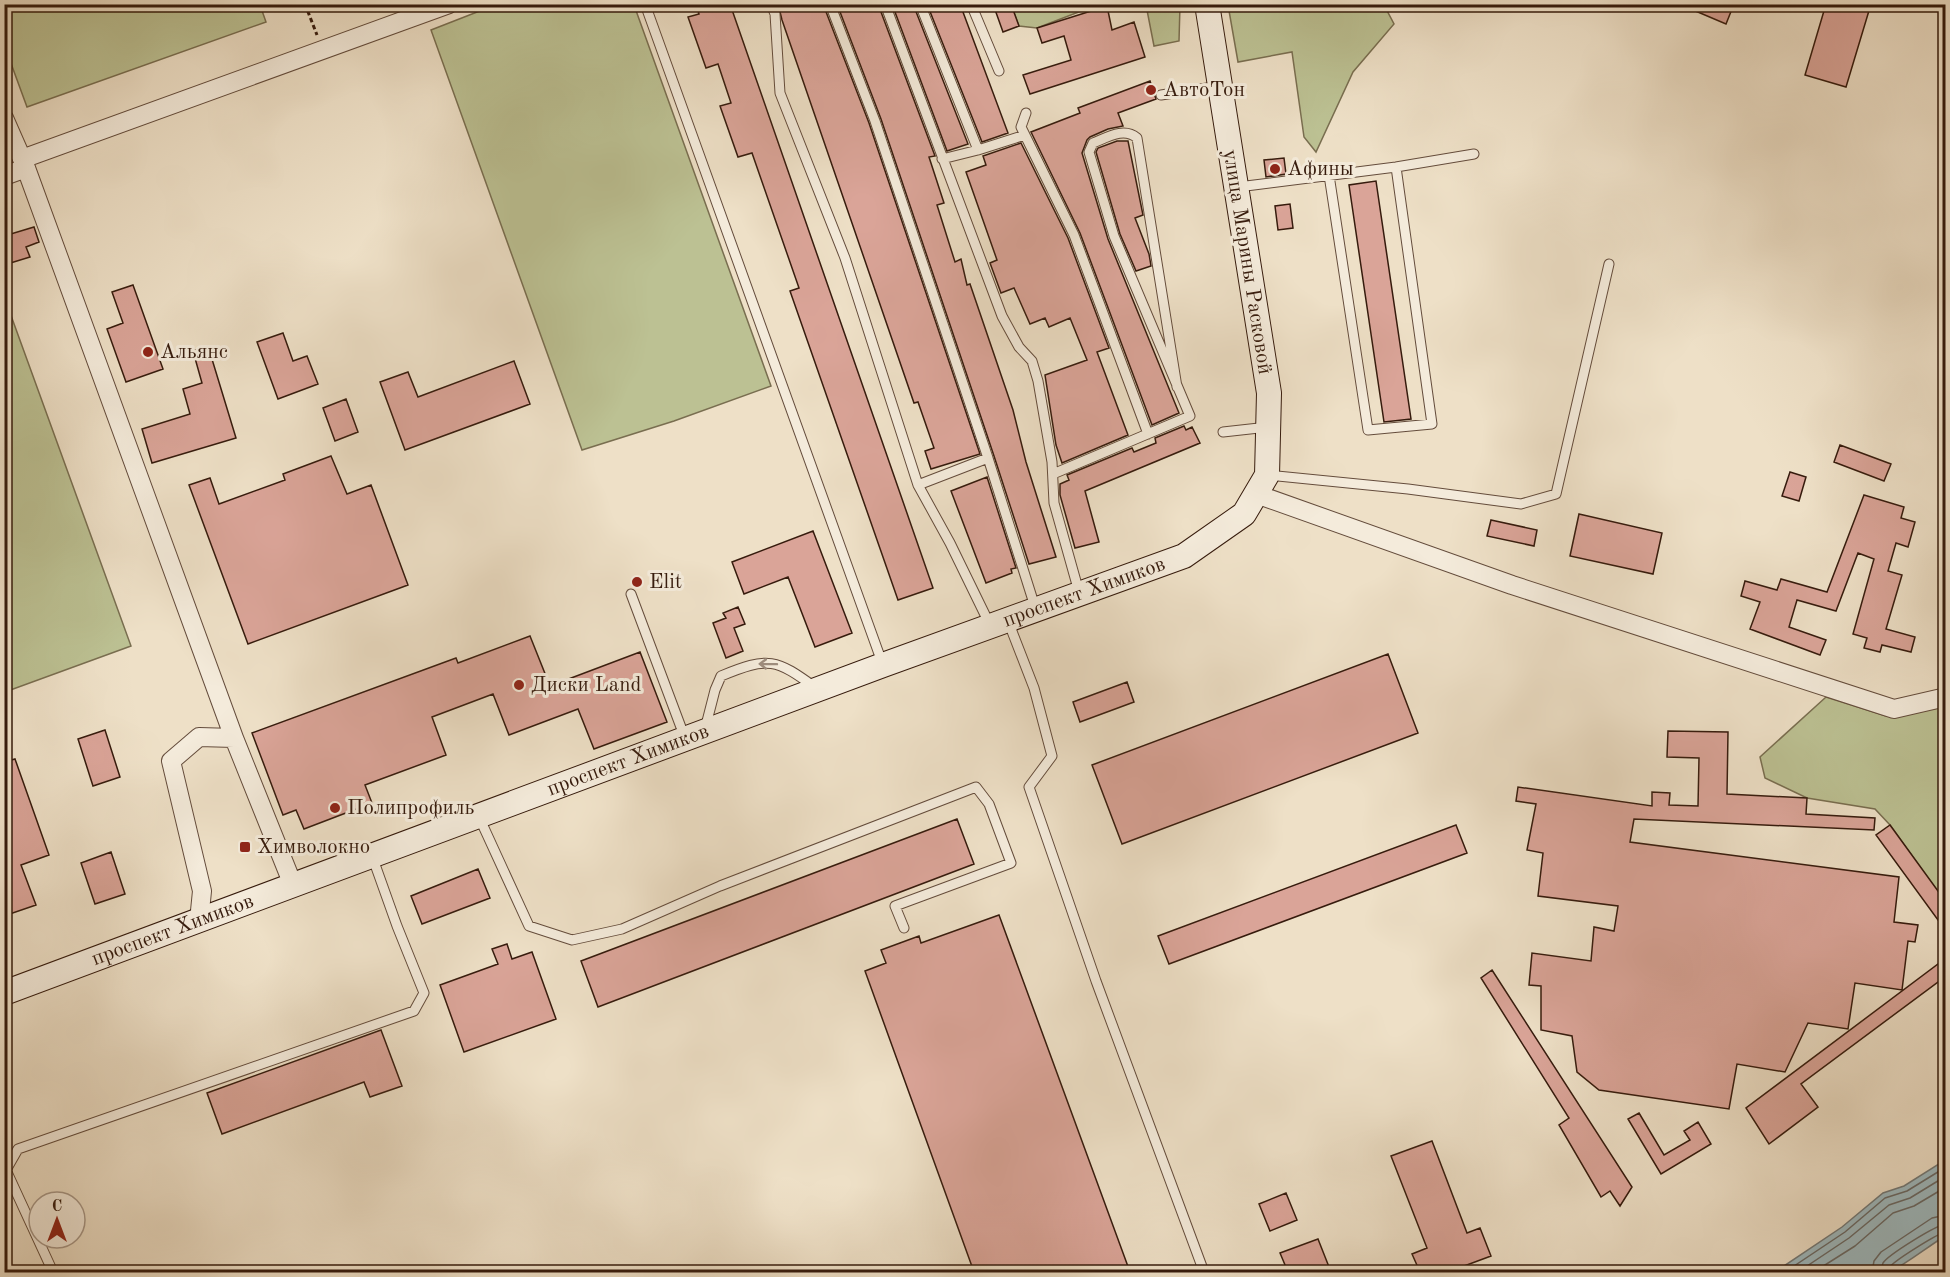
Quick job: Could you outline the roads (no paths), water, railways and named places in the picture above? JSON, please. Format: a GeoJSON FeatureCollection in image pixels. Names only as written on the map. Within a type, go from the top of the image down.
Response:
{"type":"FeatureCollection","features":[{"type":"Feature","properties":{"kind":"main road","name":"улица Марины Расковой"},"geometry":{"type":"LineString","coordinates":[[1207,4],[1269,393],[1268,427],[1256,495]]}},
{"type":"Feature","properties":{"kind":"main road","name":"проспект Химиков"},"geometry":{"type":"LineString","coordinates":[[4,993],[883,665],[1184,556],[1256,495]]}},
{"type":"Feature","properties":{"kind":"street"},"geometry":{"type":"LineString","coordinates":[[4,176],[24,164],[449,4]]}},
{"type":"Feature","properties":{"kind":"street"},"geometry":{"type":"LineString","coordinates":[[4,117],[24,164],[234,738],[292,885]]}},
{"type":"Feature","properties":{"kind":"street"},"geometry":{"type":"LineString","coordinates":[[1256,495],[1512,585],[1894,709],[1946,697]]}},
{"type":"Feature","properties":{"kind":"street"},"geometry":{"type":"LineString","coordinates":[[198,921],[202,891],[171,761],[199,737],[234,738]]}},
{"type":"Feature","properties":{"kind":"lane"},"geometry":{"type":"LineString","coordinates":[[645,4],[883,665]]}},
{"type":"Feature","properties":{"kind":"lane"},"geometry":{"type":"LineString","coordinates":[[771,4],[775,14],[780,93],[845,258],[918,485],[950,543],[1000,624],[1034,688],[1052,756],[1029,787],[1096,981],[1204,1272]]}},
{"type":"Feature","properties":{"kind":"lane"},"geometry":{"type":"LineString","coordinates":[[830,4],[875,121],[988,458],[1036,610]]}},
{"type":"Feature","properties":{"kind":"lane"},"geometry":{"type":"LineString","coordinates":[[885,4],[1002,316],[1019,347],[1032,361],[1038,381],[1053,474],[1054,503],[1079,594]]}},
{"type":"Feature","properties":{"kind":"lane"},"geometry":{"type":"LineString","coordinates":[[920,4],[978,150]]}},
{"type":"Feature","properties":{"kind":"lane"},"geometry":{"type":"LineString","coordinates":[[972,4],[999,70]]}},
{"type":"Feature","properties":{"kind":"lane"},"geometry":{"type":"LineString","coordinates":[[1161,95],[1220,86]]}},
{"type":"Feature","properties":{"kind":"lane"},"geometry":{"type":"LineString","coordinates":[[1026,113],[1021,127],[1074,235],[1148,434]]}},
{"type":"Feature","properties":{"kind":"lane"},"geometry":{"type":"LineString","coordinates":[[1053,474],[1190,416],[1114,236],[1089,152],[1093,142],[1123,132],[1131,133],[1137,138],[1178,387]]}},
{"type":"Feature","properties":{"kind":"lane"},"geometry":{"type":"LineString","coordinates":[[942,159],[1025,135]]}},
{"type":"Feature","properties":{"kind":"lane"},"geometry":{"type":"LineString","coordinates":[[1235,188],[1396,167],[1474,154]]}},
{"type":"Feature","properties":{"kind":"lane"},"geometry":{"type":"LineString","coordinates":[[1329,175],[1368,430],[1432,424],[1396,167]]}},
{"type":"Feature","properties":{"kind":"lane"},"geometry":{"type":"LineString","coordinates":[[1256,495],[1349,482],[1521,504],[1556,494],[1609,264]]}},
{"type":"Feature","properties":{"kind":"lane"},"geometry":{"type":"LineString","coordinates":[[1223,432],[1268,427]]}},
{"type":"Feature","properties":{"kind":"lane"},"geometry":{"type":"LineString","coordinates":[[918,485],[988,458]]}},
{"type":"Feature","properties":{"kind":"lane"},"geometry":{"type":"LineString","coordinates":[[631,594],[695,736]]}},
{"type":"Feature","properties":{"kind":"lane"},"geometry":{"type":"LineString","coordinates":[[695,736],[721,676],[740,668],[767,662],[786,666],[818,690]]}},
{"type":"Feature","properties":{"kind":"lane"},"geometry":{"type":"LineString","coordinates":[[480,817],[529,926],[572,940],[622,929],[720,886],[976,787],[989,804],[1011,863],[895,906],[904,928]]}},
{"type":"Feature","properties":{"kind":"lane"},"geometry":{"type":"LineString","coordinates":[[53,1272],[6,1170],[18,1149],[414,1011],[424,993],[396,926],[372,856]]}},
{"type":"Feature","properties":{"kind":"water"},"geometry":{"type":"Polygon","coordinates":[[[1945,1160],[1945,1236],[1911,1259],[1890,1272],[1775,1272],[1842,1227],[1883,1193],[1904,1186],[1945,1160]]]}},
{"type":"Feature","properties":{"kind":"place","name":"АвтоТон"},"geometry":{"type":"Point","coordinates":[1151,90]}},
{"type":"Feature","properties":{"kind":"place","name":"Афины"},"geometry":{"type":"Point","coordinates":[1275,169]}},
{"type":"Feature","properties":{"kind":"place","name":"Альянс"},"geometry":{"type":"Point","coordinates":[148,352]}},
{"type":"Feature","properties":{"kind":"place","name":"Elit"},"geometry":{"type":"Point","coordinates":[637,582]}},
{"type":"Feature","properties":{"kind":"place","name":"Диски Land"},"geometry":{"type":"Point","coordinates":[519,685]}},
{"type":"Feature","properties":{"kind":"place","name":"Полипрофиль"},"geometry":{"type":"Point","coordinates":[335,808]}},
{"type":"Feature","properties":{"kind":"place","name":"Химволокно"},"geometry":{"type":"Point","coordinates":[245,847]}}]}
